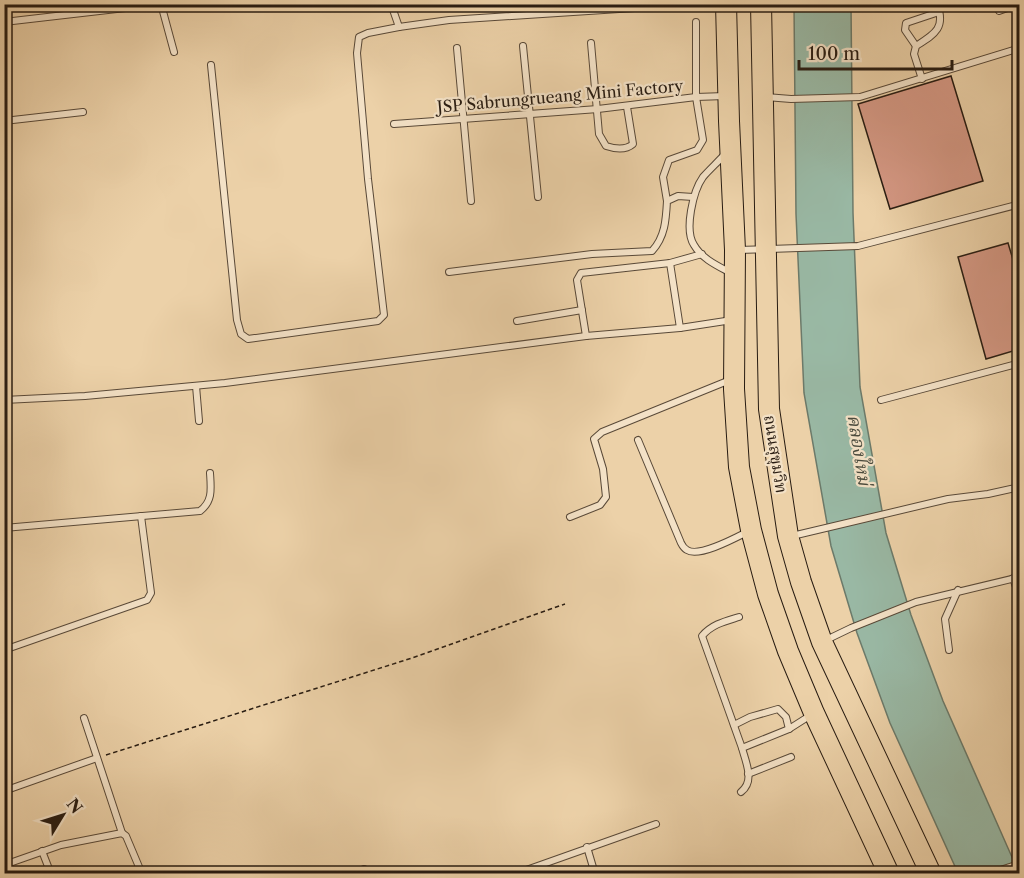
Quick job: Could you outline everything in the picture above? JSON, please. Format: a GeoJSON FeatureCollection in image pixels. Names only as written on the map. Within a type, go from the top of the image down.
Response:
{"type":"FeatureCollection","features":[{"type":"Feature","properties":{"kind":"highway","name":"ถนนสุขุมวิท"},"geometry":{"type":"LineString","coordinates":[[726,4],[735,250],[734,379],[739,467],[751,530],[768,594],[788,651],[814,713],[889,873]]}},
{"type":"Feature","properties":{"kind":"highway","name":"ถนนสุขุมวิท"},"geometry":{"type":"LineString","coordinates":[[761,4],[769,409],[788,536],[822,642],[931,873]]}},
{"type":"Feature","properties":{"kind":"street"},"geometry":{"type":"LineString","coordinates":[[998,873],[1020,867]]}},
{"type":"Feature","properties":{"kind":"lane"},"geometry":{"type":"LineString","coordinates":[[4,22],[160,4],[174,52]]}},
{"type":"Feature","properties":{"kind":"lane"},"geometry":{"type":"LineString","coordinates":[[186,4],[204,4]]}},
{"type":"Feature","properties":{"kind":"lane"},"geometry":{"type":"LineString","coordinates":[[391,4],[399,27]]}},
{"type":"Feature","properties":{"kind":"lane"},"geometry":{"type":"LineString","coordinates":[[211,65],[237,320],[242,334],[248,339],[378,321],[384,315],[368,179],[357,53],[359,37],[399,27],[449,20],[696,4]]}},
{"type":"Feature","properties":{"kind":"lane"},"geometry":{"type":"LineString","coordinates":[[922,79],[914,54],[916,46],[933,35],[938,28],[941,15],[937,4]]}},
{"type":"Feature","properties":{"kind":"lane"},"geometry":{"type":"LineString","coordinates":[[999,11],[1020,4]]}},
{"type":"Feature","properties":{"kind":"lane"},"geometry":{"type":"LineString","coordinates":[[916,46],[905,30],[906,24],[939,12]]}},
{"type":"Feature","properties":{"kind":"lane"},"geometry":{"type":"LineString","coordinates":[[449,272],[592,254],[652,251],[660,242],[664,228],[667,201],[663,177],[669,160],[698,150],[703,140],[696,97],[696,22]]}},
{"type":"Feature","properties":{"kind":"lane"},"geometry":{"type":"LineString","coordinates":[[591,43],[599,134],[606,146],[622,149],[633,144],[627,107]]}},
{"type":"Feature","properties":{"kind":"lane"},"geometry":{"type":"LineString","coordinates":[[523,46],[538,197]]}},
{"type":"Feature","properties":{"kind":"lane"},"geometry":{"type":"LineString","coordinates":[[457,48],[471,201]]}},
{"type":"Feature","properties":{"kind":"lane"},"geometry":{"type":"LineString","coordinates":[[763,96],[791,99],[860,97],[1020,48]]}},
{"type":"Feature","properties":{"kind":"lane","name":"JSP Sabrungrueang Mini Factory"},"geometry":{"type":"LineString","coordinates":[[394,124],[627,107],[696,97],[728,96]]}},
{"type":"Feature","properties":{"kind":"lane"},"geometry":{"type":"LineString","coordinates":[[4,121],[83,112]]}},
{"type":"Feature","properties":{"kind":"lane"},"geometry":{"type":"LineString","coordinates":[[730,148],[703,178],[693,197],[690,220],[692,244],[709,261],[734,275]]}},
{"type":"Feature","properties":{"kind":"lane"},"geometry":{"type":"LineString","coordinates":[[667,201],[678,196],[693,197]]}},
{"type":"Feature","properties":{"kind":"lane"},"geometry":{"type":"LineString","coordinates":[[735,250],[765,251],[858,246],[1020,204]]}},
{"type":"Feature","properties":{"kind":"lane"},"geometry":{"type":"LineString","coordinates":[[586,336],[577,280],[581,273],[669,263],[702,254]]}},
{"type":"Feature","properties":{"kind":"lane"},"geometry":{"type":"LineString","coordinates":[[669,263],[681,328]]}},
{"type":"Feature","properties":{"kind":"lane"},"geometry":{"type":"LineString","coordinates":[[517,321],[582,310]]}},
{"type":"Feature","properties":{"kind":"lane"},"geometry":{"type":"LineString","coordinates":[[4,400],[85,396],[196,386],[586,336],[681,328],[733,320]]}},
{"type":"Feature","properties":{"kind":"lane"},"geometry":{"type":"LineString","coordinates":[[881,400],[1020,363]]}},
{"type":"Feature","properties":{"kind":"lane"},"geometry":{"type":"LineString","coordinates":[[570,517],[600,505],[606,497],[603,470],[594,440],[602,432],[734,379]]}},
{"type":"Feature","properties":{"kind":"lane"},"geometry":{"type":"LineString","coordinates":[[196,386],[199,421]]}},
{"type":"Feature","properties":{"kind":"lane"},"geometry":{"type":"LineString","coordinates":[[638,440],[686,550],[695,553],[727,542],[751,530]]}},
{"type":"Feature","properties":{"kind":"lane"},"geometry":{"type":"LineString","coordinates":[[4,528],[200,511],[208,505],[211,490],[210,473]]}},
{"type":"Feature","properties":{"kind":"lane"},"geometry":{"type":"LineString","coordinates":[[788,536],[810,533],[948,499],[988,495],[1020,487]]}},
{"type":"Feature","properties":{"kind":"lane"},"geometry":{"type":"LineString","coordinates":[[4,650],[147,600],[151,593],[141,516]]}},
{"type":"Feature","properties":{"kind":"lane"},"geometry":{"type":"LineString","coordinates":[[822,642],[916,602],[1016,577],[1020,599]]}},
{"type":"Feature","properties":{"kind":"lane"},"geometry":{"type":"LineString","coordinates":[[949,650],[945,619],[958,590]]}},
{"type":"Feature","properties":{"kind":"lane"},"geometry":{"type":"LineString","coordinates":[[739,617],[716,624],[702,636],[742,748],[749,781],[741,792]]}},
{"type":"Feature","properties":{"kind":"lane"},"geometry":{"type":"LineString","coordinates":[[734,725],[750,717],[778,709],[786,717],[789,729]]}},
{"type":"Feature","properties":{"kind":"lane"},"geometry":{"type":"LineString","coordinates":[[742,748],[789,729],[814,713]]}},
{"type":"Feature","properties":{"kind":"lane"},"geometry":{"type":"LineString","coordinates":[[84,718],[122,832],[126,836],[142,873]]}},
{"type":"Feature","properties":{"kind":"lane"},"geometry":{"type":"LineString","coordinates":[[748,774],[791,757]]}},
{"type":"Feature","properties":{"kind":"lane"},"geometry":{"type":"LineString","coordinates":[[4,792],[97,758]]}},
{"type":"Feature","properties":{"kind":"lane"},"geometry":{"type":"LineString","coordinates":[[515,873],[656,824]]}},
{"type":"Feature","properties":{"kind":"lane"},"geometry":{"type":"LineString","coordinates":[[4,865],[61,844],[122,832]]}},
{"type":"Feature","properties":{"kind":"lane"},"geometry":{"type":"LineString","coordinates":[[587,847],[595,873]]}},
{"type":"Feature","properties":{"kind":"lane"},"geometry":{"type":"LineString","coordinates":[[42,851],[51,873]]}},
{"type":"Feature","properties":{"kind":"path"},"geometry":{"type":"LineString","coordinates":[[97,758],[412,658],[565,604]]}},
{"type":"Feature","properties":{"kind":"water","name":"คลองใหม่"},"geometry":{"type":"Polygon","coordinates":[[[794,5],[851,5],[853,213],[860,387],[886,533],[911,615],[943,701],[1019,873],[958,873],[890,723],[857,633],[831,546],[804,393],[796,214],[794,5]]]}},
{"type":"Feature","properties":{"kind":"building"},"geometry":{"type":"Polygon","coordinates":[[[951,76],[983,181],[890,209],[858,104],[951,76]]]}},
{"type":"Feature","properties":{"kind":"building"},"geometry":{"type":"Polygon","coordinates":[[[1008,243],[1020,283],[1020,349],[986,359],[958,257],[1008,243]]]}}]}
